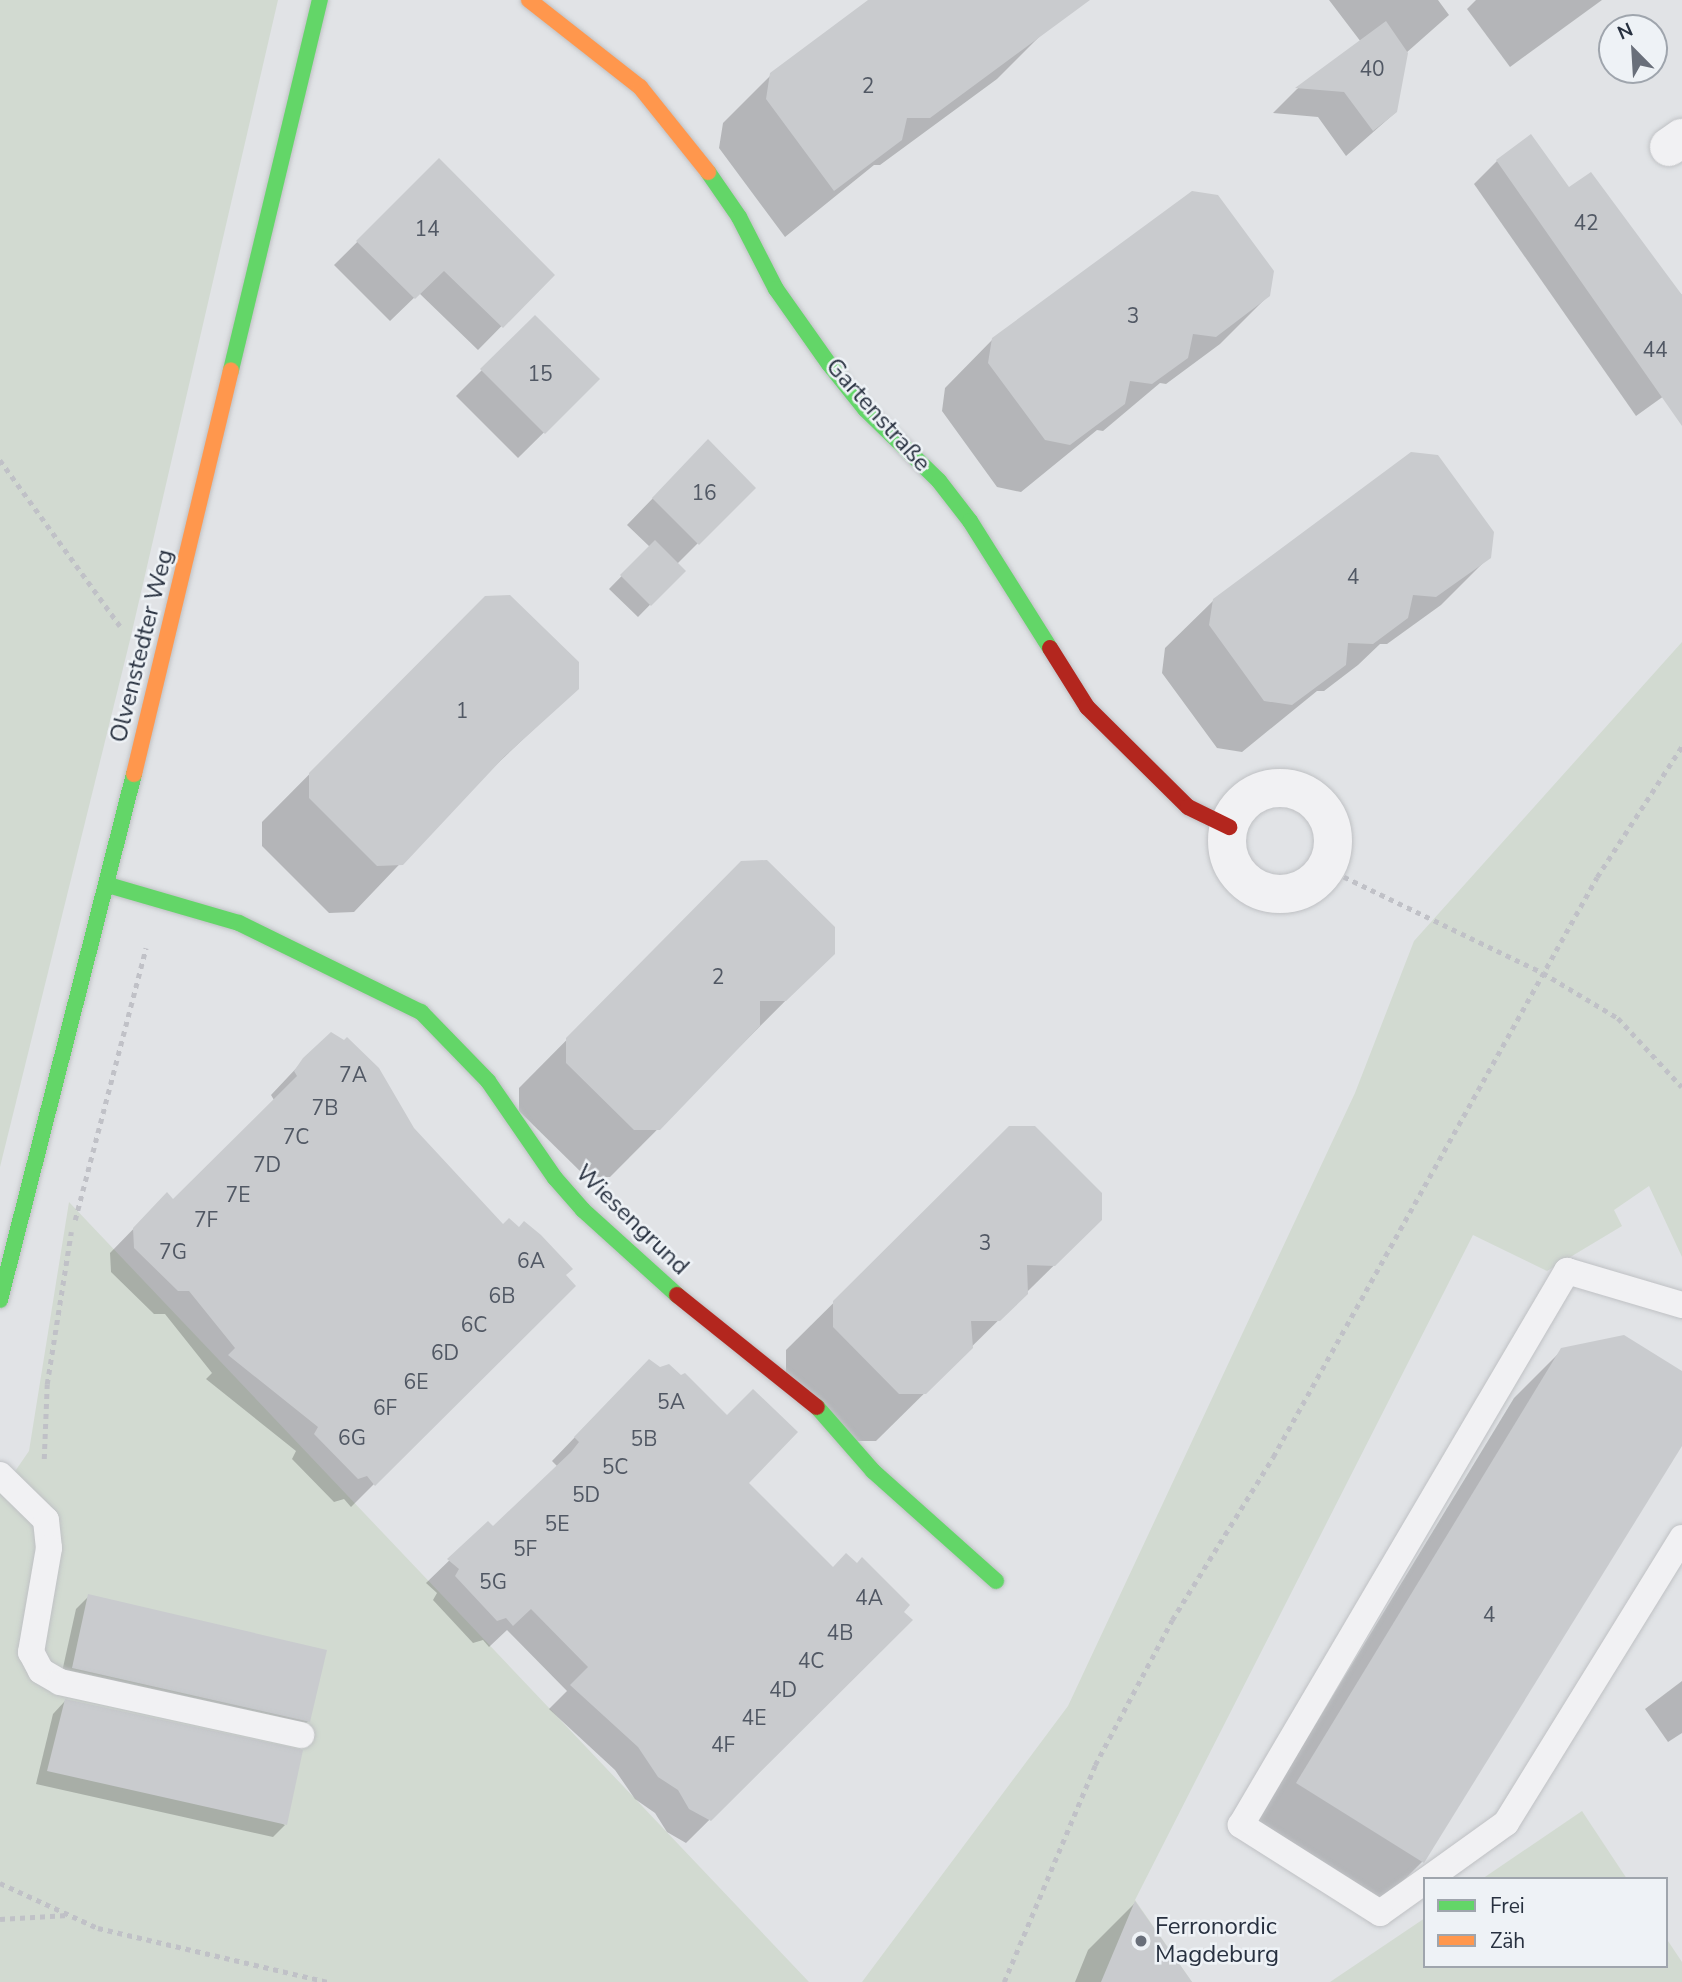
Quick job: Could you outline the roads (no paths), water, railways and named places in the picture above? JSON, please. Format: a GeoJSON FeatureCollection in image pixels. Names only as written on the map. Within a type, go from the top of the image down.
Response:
{"type":"FeatureCollection","features":[{"type":"Feature","properties":{"kind":"street","name":"Gartenstraße"},"geometry":{"type":"LineString","coordinates":[[529,0],[640,87],[701,160],[739,216],[776,289],[829,364],[865,409],[939,481],[970,521],[1087,707],[1188,807],[1229,827]]}},
{"type":"Feature","properties":{"kind":"street","name":"Olvenstedter Weg"},"geometry":{"type":"LineString","coordinates":[[0,1300],[108,885],[165,649],[312,4]]}},
{"type":"Feature","properties":{"kind":"street"},"geometry":{"type":"LineString","coordinates":[[1276,787],[1304,793],[1326,812],[1332,826],[1332,855],[1326,868],[1296,892],[1256,889],[1230,860],[1229,827],[1238,808],[1261,790],[1276,787]]}},
{"type":"Feature","properties":{"kind":"street","name":"Wiesengrund"},"geometry":{"type":"LineString","coordinates":[[108,885],[239,923],[380,988],[421,1012],[488,1081],[555,1178],[583,1210],[675,1294],[820,1410],[873,1471],[996,1581]]}},
{"type":"Feature","properties":{"kind":"lane"},"geometry":{"type":"LineString","coordinates":[[1423,1882],[1380,1913],[1241,1825],[1567,1271],[1682,1305]]}},
{"type":"Feature","properties":{"kind":"lane"},"geometry":{"type":"LineString","coordinates":[[0,1475],[46,1520],[49,1548],[31,1651],[41,1671],[60,1682],[301,1735]]}},
{"type":"Feature","properties":{"kind":"lane"},"geometry":{"type":"LineString","coordinates":[[1430,1877],[1506,1824],[1682,1538]]}},
{"type":"Feature","properties":{"kind":"place","name":"Ferronordic Magdeburg"},"geometry":{"type":"Point","coordinates":[1141,1941]}}]}
